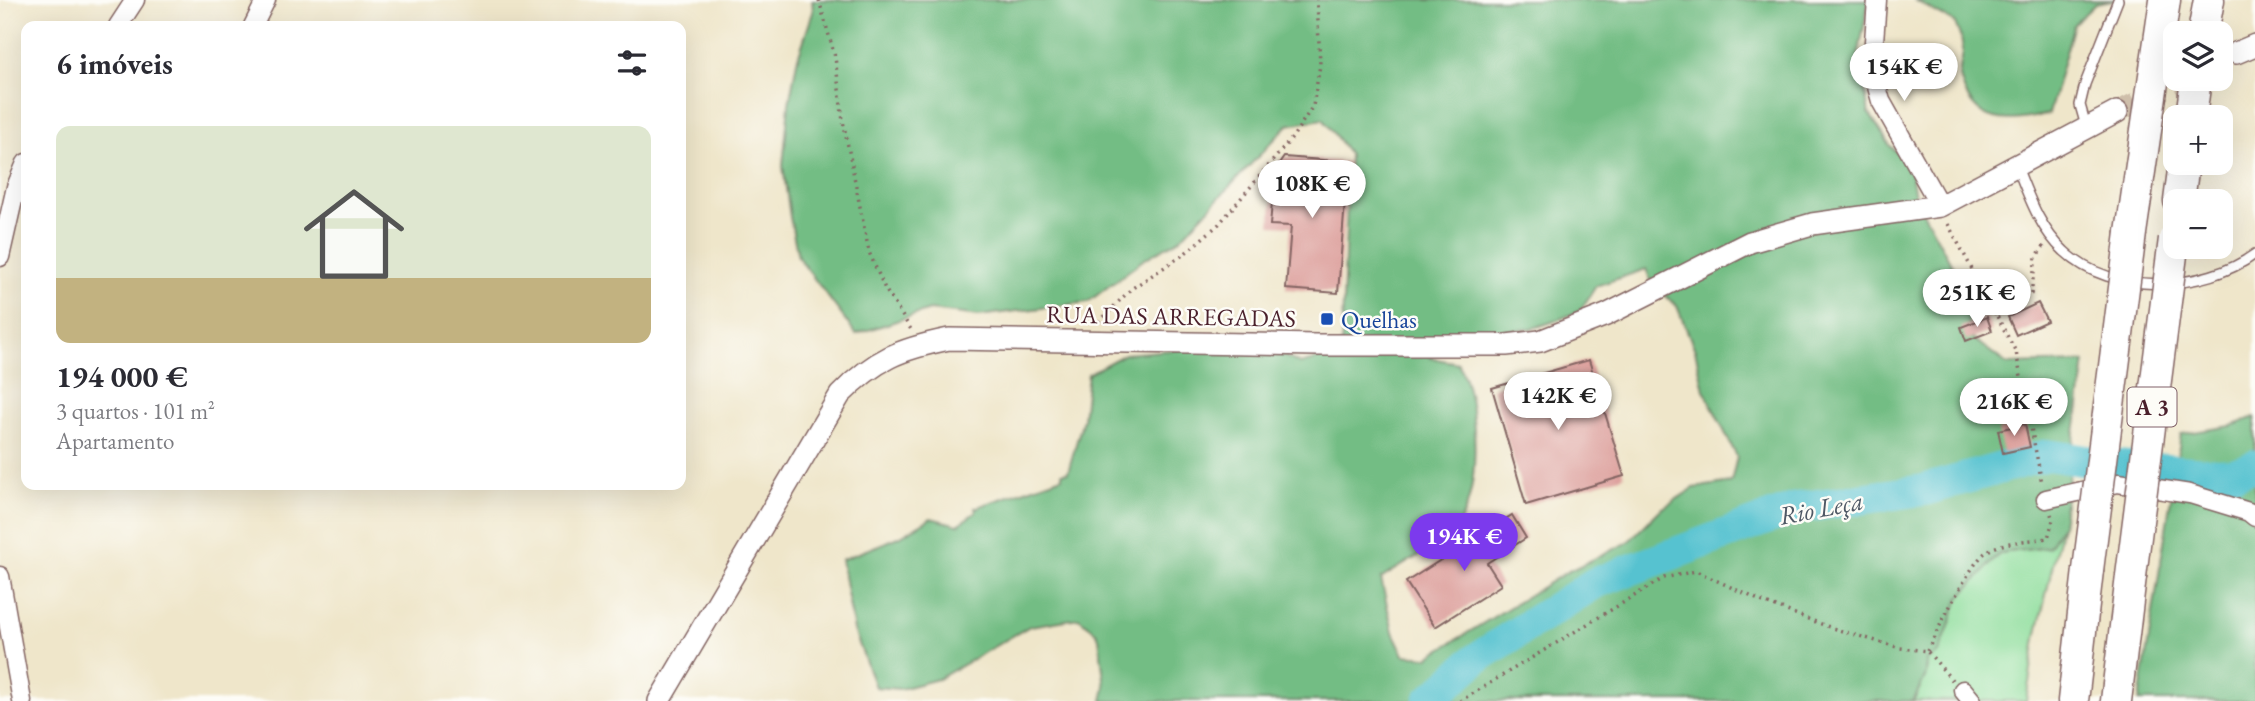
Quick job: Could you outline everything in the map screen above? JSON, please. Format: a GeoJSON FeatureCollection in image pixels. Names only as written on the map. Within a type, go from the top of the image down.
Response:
{"type":"FeatureCollection","features":[{"type":"Feature","properties":{"kind":"highway","name":"A 3"},"geometry":{"type":"LineString","coordinates":[[2073,701],[2131,233],[2165,0]]}},
{"type":"Feature","properties":{"kind":"highway"},"geometry":{"type":"LineString","coordinates":[[2205,21],[2209,0]]}},
{"type":"Feature","properties":{"kind":"highway","name":"A 3"},"geometry":{"type":"LineString","coordinates":[[2116,701],[2171,259]]}},
{"type":"Feature","properties":{"kind":"street"},"geometry":{"type":"LineString","coordinates":[[121,21],[135,0]]}},
{"type":"Feature","properties":{"kind":"street"},"geometry":{"type":"LineString","coordinates":[[256,21],[266,0]]}},
{"type":"Feature","properties":{"kind":"street"},"geometry":{"type":"LineString","coordinates":[[1877,0],[1872,69],[1881,101],[1940,206]]}},
{"type":"Feature","properties":{"kind":"street","name":"RUA DAS ARREGADAS"},"geometry":{"type":"LineString","coordinates":[[659,701],[840,395],[863,370],[894,354],[948,339],[1317,345],[1506,345],[1540,341],[1606,315],[1750,242],[1812,224],[1940,206],[2117,112]]}},
{"type":"Feature","properties":{"kind":"street"},"geometry":{"type":"LineString","coordinates":[[0,257],[21,175]]}},
{"type":"Feature","properties":{"kind":"street"},"geometry":{"type":"LineString","coordinates":[[2046,499],[2118,483],[2190,494],[2255,517]]}},
{"type":"Feature","properties":{"kind":"street"},"geometry":{"type":"LineString","coordinates":[[0,576],[8,680],[22,701]]}},
{"type":"Feature","properties":{"kind":"lane"},"geometry":{"type":"LineString","coordinates":[[2086,128],[2080,105],[2085,84],[2118,0]]}},
{"type":"Feature","properties":{"kind":"lane"},"geometry":{"type":"LineString","coordinates":[[2016,166],[2038,218],[2064,252],[2092,271],[2143,284],[2199,281],[2236,268],[2255,254]]}},
{"type":"Feature","properties":{"kind":"path"},"geometry":{"type":"LineString","coordinates":[[819,0],[835,57],[843,121],[869,252],[885,289],[921,345]]}},
{"type":"Feature","properties":{"kind":"path"},"geometry":{"type":"LineString","coordinates":[[1091,340],[1096,324],[1131,289],[1182,254],[1219,224],[1292,138],[1313,106],[1320,65],[1317,0]]}},
{"type":"Feature","properties":{"kind":"path"},"geometry":{"type":"LineString","coordinates":[[1927,651],[1963,585],[1985,553],[2012,543],[2048,538],[2053,520],[2039,475],[2016,352],[1940,206]]}},
{"type":"Feature","properties":{"kind":"path"},"geometry":{"type":"LineString","coordinates":[[1994,314],[2031,294],[2036,257],[2051,235]]}},
{"type":"Feature","properties":{"kind":"path"},"geometry":{"type":"LineString","coordinates":[[1461,701],[1664,578],[1696,571],[1763,602],[1832,628],[1900,648],[1927,651],[1967,696]]}},
{"type":"Feature","properties":{"kind":"green space"},"geometry":{"type":"Polygon","coordinates":[[[812,0],[1869,0],[1858,57],[1869,113],[1891,147],[1910,165],[1915,197],[1960,280],[1972,338],[2007,364],[2085,362],[2062,525],[2049,547],[2000,553],[1959,599],[1939,653],[1927,660],[1926,675],[1913,701],[1102,701],[1105,687],[1099,638],[1097,633],[1079,618],[1030,626],[938,679],[900,689],[875,687],[854,630],[841,560],[899,537],[931,518],[958,525],[976,512],[975,508],[1062,477],[1062,473],[1068,472],[1083,419],[1088,374],[1125,354],[1219,346],[1273,350],[1300,364],[1341,353],[1349,154],[1323,119],[1288,125],[1180,239],[1143,260],[1088,302],[979,316],[930,310],[856,334],[798,257],[783,166],[789,104],[797,61],[813,12],[812,0]],[[1646,269],[1596,286],[1580,311],[1531,329],[1476,333],[1446,339],[1431,358],[1458,363],[1465,379],[1474,425],[1473,477],[1469,500],[1461,520],[1450,534],[1381,579],[1393,632],[1404,655],[1428,657],[1567,572],[1627,543],[1660,510],[1694,488],[1731,482],[1737,457],[1704,390],[1695,350],[1677,306],[1652,284],[1646,269]]]}},
{"type":"Feature","properties":{"kind":"green space"},"geometry":{"type":"Polygon","coordinates":[[[2119,0],[2095,4],[2074,24],[2049,114],[2006,120],[1983,113],[1966,94],[1960,74],[1963,47],[1955,23],[1916,1],[2119,0]]]}},
{"type":"Feature","properties":{"kind":"green space"},"geometry":{"type":"Polygon","coordinates":[[[2255,417],[2255,701],[2139,701],[2181,434],[2231,426],[2255,417]]]}},
{"type":"Feature","properties":{"kind":"green space"},"geometry":{"type":"Polygon","coordinates":[[[2062,525],[2036,638],[2026,701],[1913,701],[1926,675],[1927,660],[1939,652],[1959,599],[2000,553],[2049,547],[2062,525]]]}},
{"type":"Feature","properties":{"kind":"building"},"geometry":{"type":"Polygon","coordinates":[[[1284,157],[1348,162],[1338,293],[1286,289],[1291,226],[1270,225],[1275,170],[1284,157]]]}},
{"type":"Feature","properties":{"kind":"building"},"geometry":{"type":"Polygon","coordinates":[[[2038,303],[2047,321],[2016,335],[2008,317],[2038,303]]]}},
{"type":"Feature","properties":{"kind":"building"},"geometry":{"type":"Polygon","coordinates":[[[1987,317],[1992,331],[1966,341],[1961,327],[1987,317]]]}},
{"type":"Feature","properties":{"kind":"building"},"geometry":{"type":"Polygon","coordinates":[[[1589,360],[1624,476],[1526,505],[1492,388],[1589,360]]]}},
{"type":"Feature","properties":{"kind":"building"},"geometry":{"type":"Polygon","coordinates":[[[2025,424],[2030,447],[2003,453],[1998,430],[2025,424]]]}},
{"type":"Feature","properties":{"kind":"building"},"geometry":{"type":"Polygon","coordinates":[[[1512,515],[1526,538],[1487,563],[1501,585],[1435,627],[1406,582],[1512,515]]]}},
{"type":"Feature","properties":{"kind":"waterway","name":"Rio Leça"},"geometry":{"type":"LineString","coordinates":[[1429,701],[1477,658],[1595,583],[1796,508],[1924,490],[2047,455],[2128,467],[2231,475],[2255,466]]}},
{"type":"Feature","properties":{"kind":"tunnel"},"geometry":{"type":"LineString","coordinates":[[2117,112],[2163,89]]}},
{"type":"Feature","properties":{"kind":"place","name":"Quelhas"},"geometry":{"type":"Point","coordinates":[1327,319]}}]}
